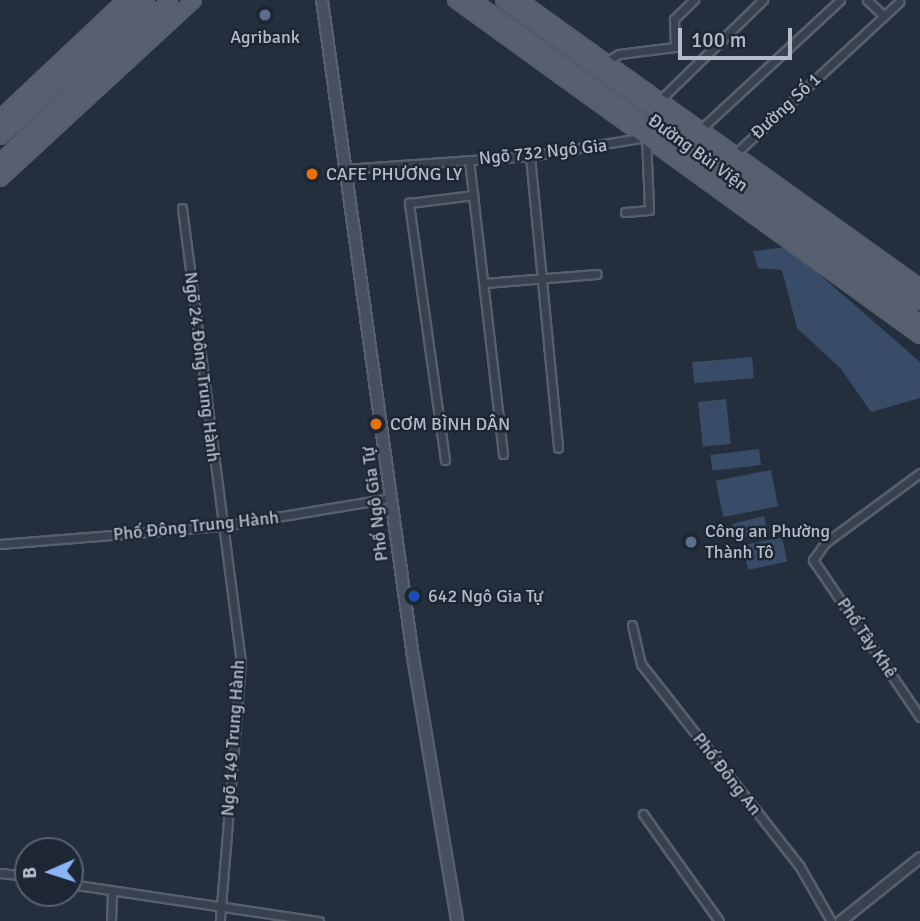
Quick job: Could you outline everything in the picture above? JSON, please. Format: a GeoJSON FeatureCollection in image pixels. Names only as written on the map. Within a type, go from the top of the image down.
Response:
{"type":"FeatureCollection","features":[{"type":"Feature","properties":{"kind":"main road"},"geometry":{"type":"LineString","coordinates":[[1,116],[125,0]]}},
{"type":"Feature","properties":{"kind":"main road"},"geometry":{"type":"LineString","coordinates":[[0,137],[147,0]]}},
{"type":"Feature","properties":{"kind":"main road"},"geometry":{"type":"LineString","coordinates":[[0,179],[29,144],[170,0]]}},
{"type":"Feature","properties":{"kind":"main road"},"geometry":{"type":"LineString","coordinates":[[0,162],[29,144],[194,0]]}},
{"type":"Feature","properties":{"kind":"main road","name":"Phố Ngô Gia Tự"},"geometry":{"type":"LineString","coordinates":[[322,0],[344,169],[384,422],[391,498],[457,921]]}},
{"type":"Feature","properties":{"kind":"main road","name":"Đường Bùi Viện"},"geometry":{"type":"LineString","coordinates":[[455,0],[920,335]]}},
{"type":"Feature","properties":{"kind":"main road","name":"Đường Bùi Viện"},"geometry":{"type":"LineString","coordinates":[[473,0],[920,323]]}},
{"type":"Feature","properties":{"kind":"main road","name":"Đường Bùi Viện"},"geometry":{"type":"LineString","coordinates":[[503,0],[920,302]]}},
{"type":"Feature","properties":{"kind":"main road","name":"Đường Bùi Viện"},"geometry":{"type":"LineString","coordinates":[[519,0],[702,128],[920,287]]}},
{"type":"Feature","properties":{"kind":"street"},"geometry":{"type":"LineString","coordinates":[[606,62],[619,54],[675,47],[674,19],[694,0]]}},
{"type":"Feature","properties":{"kind":"street"},"geometry":{"type":"LineString","coordinates":[[660,100],[763,0]]}},
{"type":"Feature","properties":{"kind":"street"},"geometry":{"type":"LineString","coordinates":[[702,128],[840,0]]}},
{"type":"Feature","properties":{"kind":"street"},"geometry":{"type":"LineString","coordinates":[[867,0],[884,16]]}},
{"type":"Feature","properties":{"kind":"street","name":"Đường Số 1"},"geometry":{"type":"LineString","coordinates":[[735,153],[899,2]]}},
{"type":"Feature","properties":{"kind":"street"},"geometry":{"type":"LineString","coordinates":[[1,116],[29,144]]}},
{"type":"Feature","properties":{"kind":"street"},"geometry":{"type":"LineString","coordinates":[[625,212],[649,210],[646,138]]}},
{"type":"Feature","properties":{"kind":"street","name":"Ngõ 732 Ngô Gia"},"geometry":{"type":"LineString","coordinates":[[344,169],[530,156],[646,138]]}},
{"type":"Feature","properties":{"kind":"street"},"geometry":{"type":"LineString","coordinates":[[530,156],[558,447]]}},
{"type":"Feature","properties":{"kind":"street"},"geometry":{"type":"LineString","coordinates":[[469,160],[503,454]]}},
{"type":"Feature","properties":{"kind":"street"},"geometry":{"type":"LineString","coordinates":[[445,460],[409,203],[474,195]]}},
{"type":"Feature","properties":{"kind":"street","name":"Ngõ 24 Đông Trung Hành"},"geometry":{"type":"LineString","coordinates":[[183,208],[222,526]]}},
{"type":"Feature","properties":{"kind":"street"},"geometry":{"type":"LineString","coordinates":[[485,283],[597,274]]}},
{"type":"Feature","properties":{"kind":"street","name":"Phố Tây Khê"},"geometry":{"type":"LineString","coordinates":[[920,473],[825,542],[813,560],[920,717]]}},
{"type":"Feature","properties":{"kind":"street","name":"Phố Đông Trung Hành"},"geometry":{"type":"LineString","coordinates":[[0,544],[222,526],[391,498]]}},
{"type":"Feature","properties":{"kind":"street","name":"Ngõ 149 Trung Hành"},"geometry":{"type":"LineString","coordinates":[[220,921],[241,663],[222,526]]}},
{"type":"Feature","properties":{"kind":"street","name":"Phố Đông An"},"geometry":{"type":"LineString","coordinates":[[632,625],[641,664],[800,867],[831,921]]}},
{"type":"Feature","properties":{"kind":"street"},"geometry":{"type":"LineString","coordinates":[[643,814],[719,921]]}},
{"type":"Feature","properties":{"kind":"street"},"geometry":{"type":"LineString","coordinates":[[839,921],[920,856]]}},
{"type":"Feature","properties":{"kind":"street"},"geometry":{"type":"LineString","coordinates":[[84,886],[219,909],[319,921]]}},
{"type":"Feature","properties":{"kind":"street"},"geometry":{"type":"LineString","coordinates":[[110,921],[112,891]]}},
{"type":"Feature","properties":{"kind":"water"},"geometry":{"type":"Polygon","coordinates":[[[788,247],[920,362],[920,398],[871,412],[841,369],[797,328],[782,270],[758,268],[753,251],[788,247]]]}},
{"type":"Feature","properties":{"kind":"water"},"geometry":{"type":"Polygon","coordinates":[[[752,357],[754,378],[694,383],[692,362],[752,357]]]}},
{"type":"Feature","properties":{"kind":"water"},"geometry":{"type":"Polygon","coordinates":[[[726,399],[731,444],[703,447],[698,402],[726,399]]]}},
{"type":"Feature","properties":{"kind":"water"},"geometry":{"type":"Polygon","coordinates":[[[759,449],[761,465],[712,471],[710,455],[759,449]]]}},
{"type":"Feature","properties":{"kind":"water"},"geometry":{"type":"Polygon","coordinates":[[[771,470],[778,506],[723,517],[716,481],[771,470]]]}},
{"type":"Feature","properties":{"kind":"water"},"geometry":{"type":"Polygon","coordinates":[[[764,516],[768,532],[736,540],[732,524],[764,516]]]}},
{"type":"Feature","properties":{"kind":"water"},"geometry":{"type":"Polygon","coordinates":[[[782,537],[787,561],[748,570],[743,545],[782,537]]]}},
{"type":"Feature","properties":{"kind":"place","name":"Agribank"},"geometry":{"type":"Point","coordinates":[265,15]}},
{"type":"Feature","properties":{"kind":"place","name":"CAFE PHƯƠNG LY"},"geometry":{"type":"Point","coordinates":[312,174]}},
{"type":"Feature","properties":{"kind":"place","name":"CƠM BÌNH DÂN"},"geometry":{"type":"Point","coordinates":[376,424]}},
{"type":"Feature","properties":{"kind":"place","name":"Công an Phường Thành Tô"},"geometry":{"type":"Point","coordinates":[691,542]}},
{"type":"Feature","properties":{"kind":"place","name":"642 Ngô Gia Tự"},"geometry":{"type":"Point","coordinates":[414,596]}}]}
